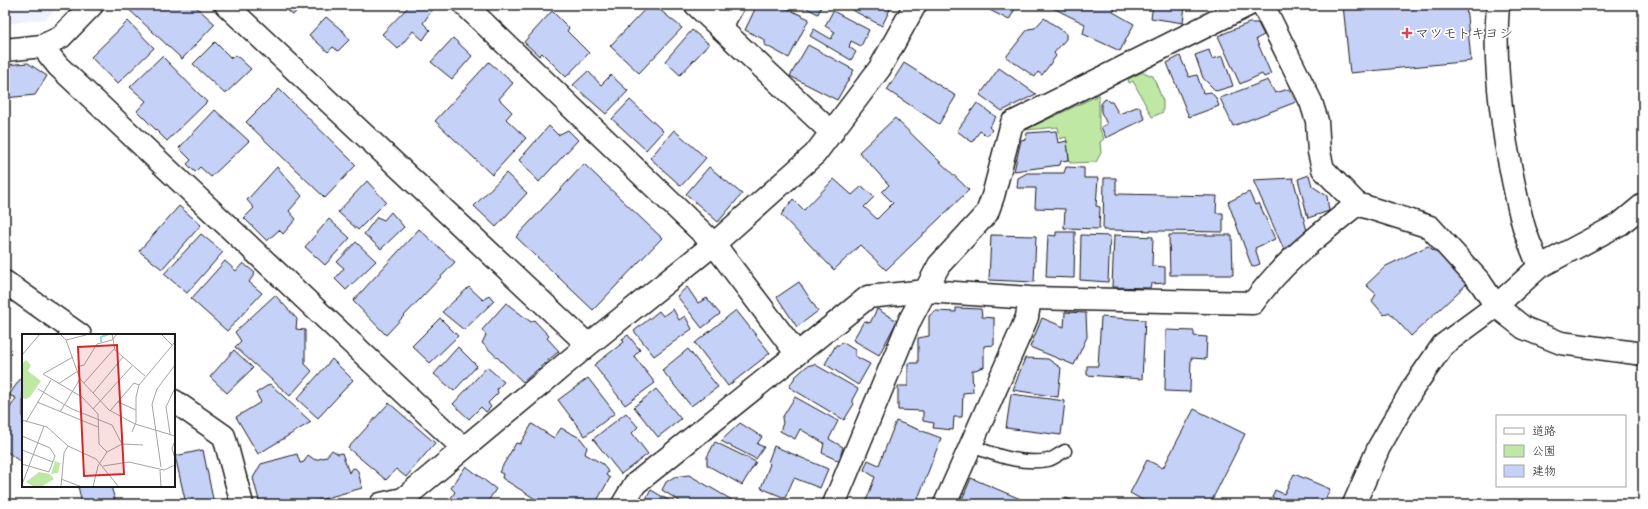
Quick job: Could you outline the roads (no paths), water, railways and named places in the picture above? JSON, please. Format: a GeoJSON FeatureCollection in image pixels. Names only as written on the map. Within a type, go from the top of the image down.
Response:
{"type":"FeatureCollection","features":[{"type":"Feature","properties":{"kind":"street"},"geometry":{"type":"LineString","coordinates":[[5,50],[42,46],[61,37],[92,5]]}},
{"type":"Feature","properties":{"kind":"street"},"geometry":{"type":"LineString","coordinates":[[226,5],[588,345]]}},
{"type":"Feature","properties":{"kind":"street"},"geometry":{"type":"LineString","coordinates":[[464,5],[714,244],[797,354]]}},
{"type":"Feature","properties":{"kind":"street"},"geometry":{"type":"LineString","coordinates":[[696,5],[832,134]]}},
{"type":"Feature","properties":{"kind":"street"},"geometry":{"type":"LineString","coordinates":[[720,28],[733,5]]}},
{"type":"Feature","properties":{"kind":"street"},"geometry":{"type":"LineString","coordinates":[[381,504],[407,501],[463,448],[714,244],[815,154],[832,134],[880,68],[915,5]]}},
{"type":"Feature","properties":{"kind":"street"},"geometry":{"type":"LineString","coordinates":[[834,504],[910,320],[939,265],[987,213],[993,196],[1012,123],[1248,5]]}},
{"type":"Feature","properties":{"kind":"street"},"geometry":{"type":"LineString","coordinates":[[1263,5],[1311,102],[1316,121],[1319,152],[1323,169],[1356,204],[1430,227],[1480,282],[1496,306],[1524,328],[1561,343],[1643,354]]}},
{"type":"Feature","properties":{"kind":"street"},"geometry":{"type":"LineString","coordinates":[[1498,5],[1496,26],[1496,66],[1503,126],[1510,169],[1523,225],[1539,267]]}},
{"type":"Feature","properties":{"kind":"street"},"geometry":{"type":"LineString","coordinates":[[42,46],[58,66],[463,448]]}},
{"type":"Feature","properties":{"kind":"street"},"geometry":{"type":"LineString","coordinates":[[623,504],[635,484],[868,297],[926,291],[1030,298],[1254,303],[1268,283],[1291,259],[1356,204]]}},
{"type":"Feature","properties":{"kind":"street"},"geometry":{"type":"LineString","coordinates":[[1354,504],[1378,447],[1413,388],[1443,345],[1496,306],[1539,267],[1620,224],[1643,205]]}},
{"type":"Feature","properties":{"kind":"street"},"geometry":{"type":"LineString","coordinates":[[5,282],[79,334]]}},
{"type":"Feature","properties":{"kind":"street"},"geometry":{"type":"LineString","coordinates":[[945,504],[1027,317],[1030,298]]}},
{"type":"Feature","properties":{"kind":"street"},"geometry":{"type":"LineString","coordinates":[[175,402],[224,436],[242,504]]}},
{"type":"Feature","properties":{"kind":"lane"},"geometry":{"type":"LineString","coordinates":[[970,446],[995,455],[1032,461],[1049,460],[1064,451]]}},
{"type":"Feature","properties":{"kind":"place","name":"マツモトキヨシ"},"geometry":{"type":"Point","coordinates":[1407,33]}}]}
